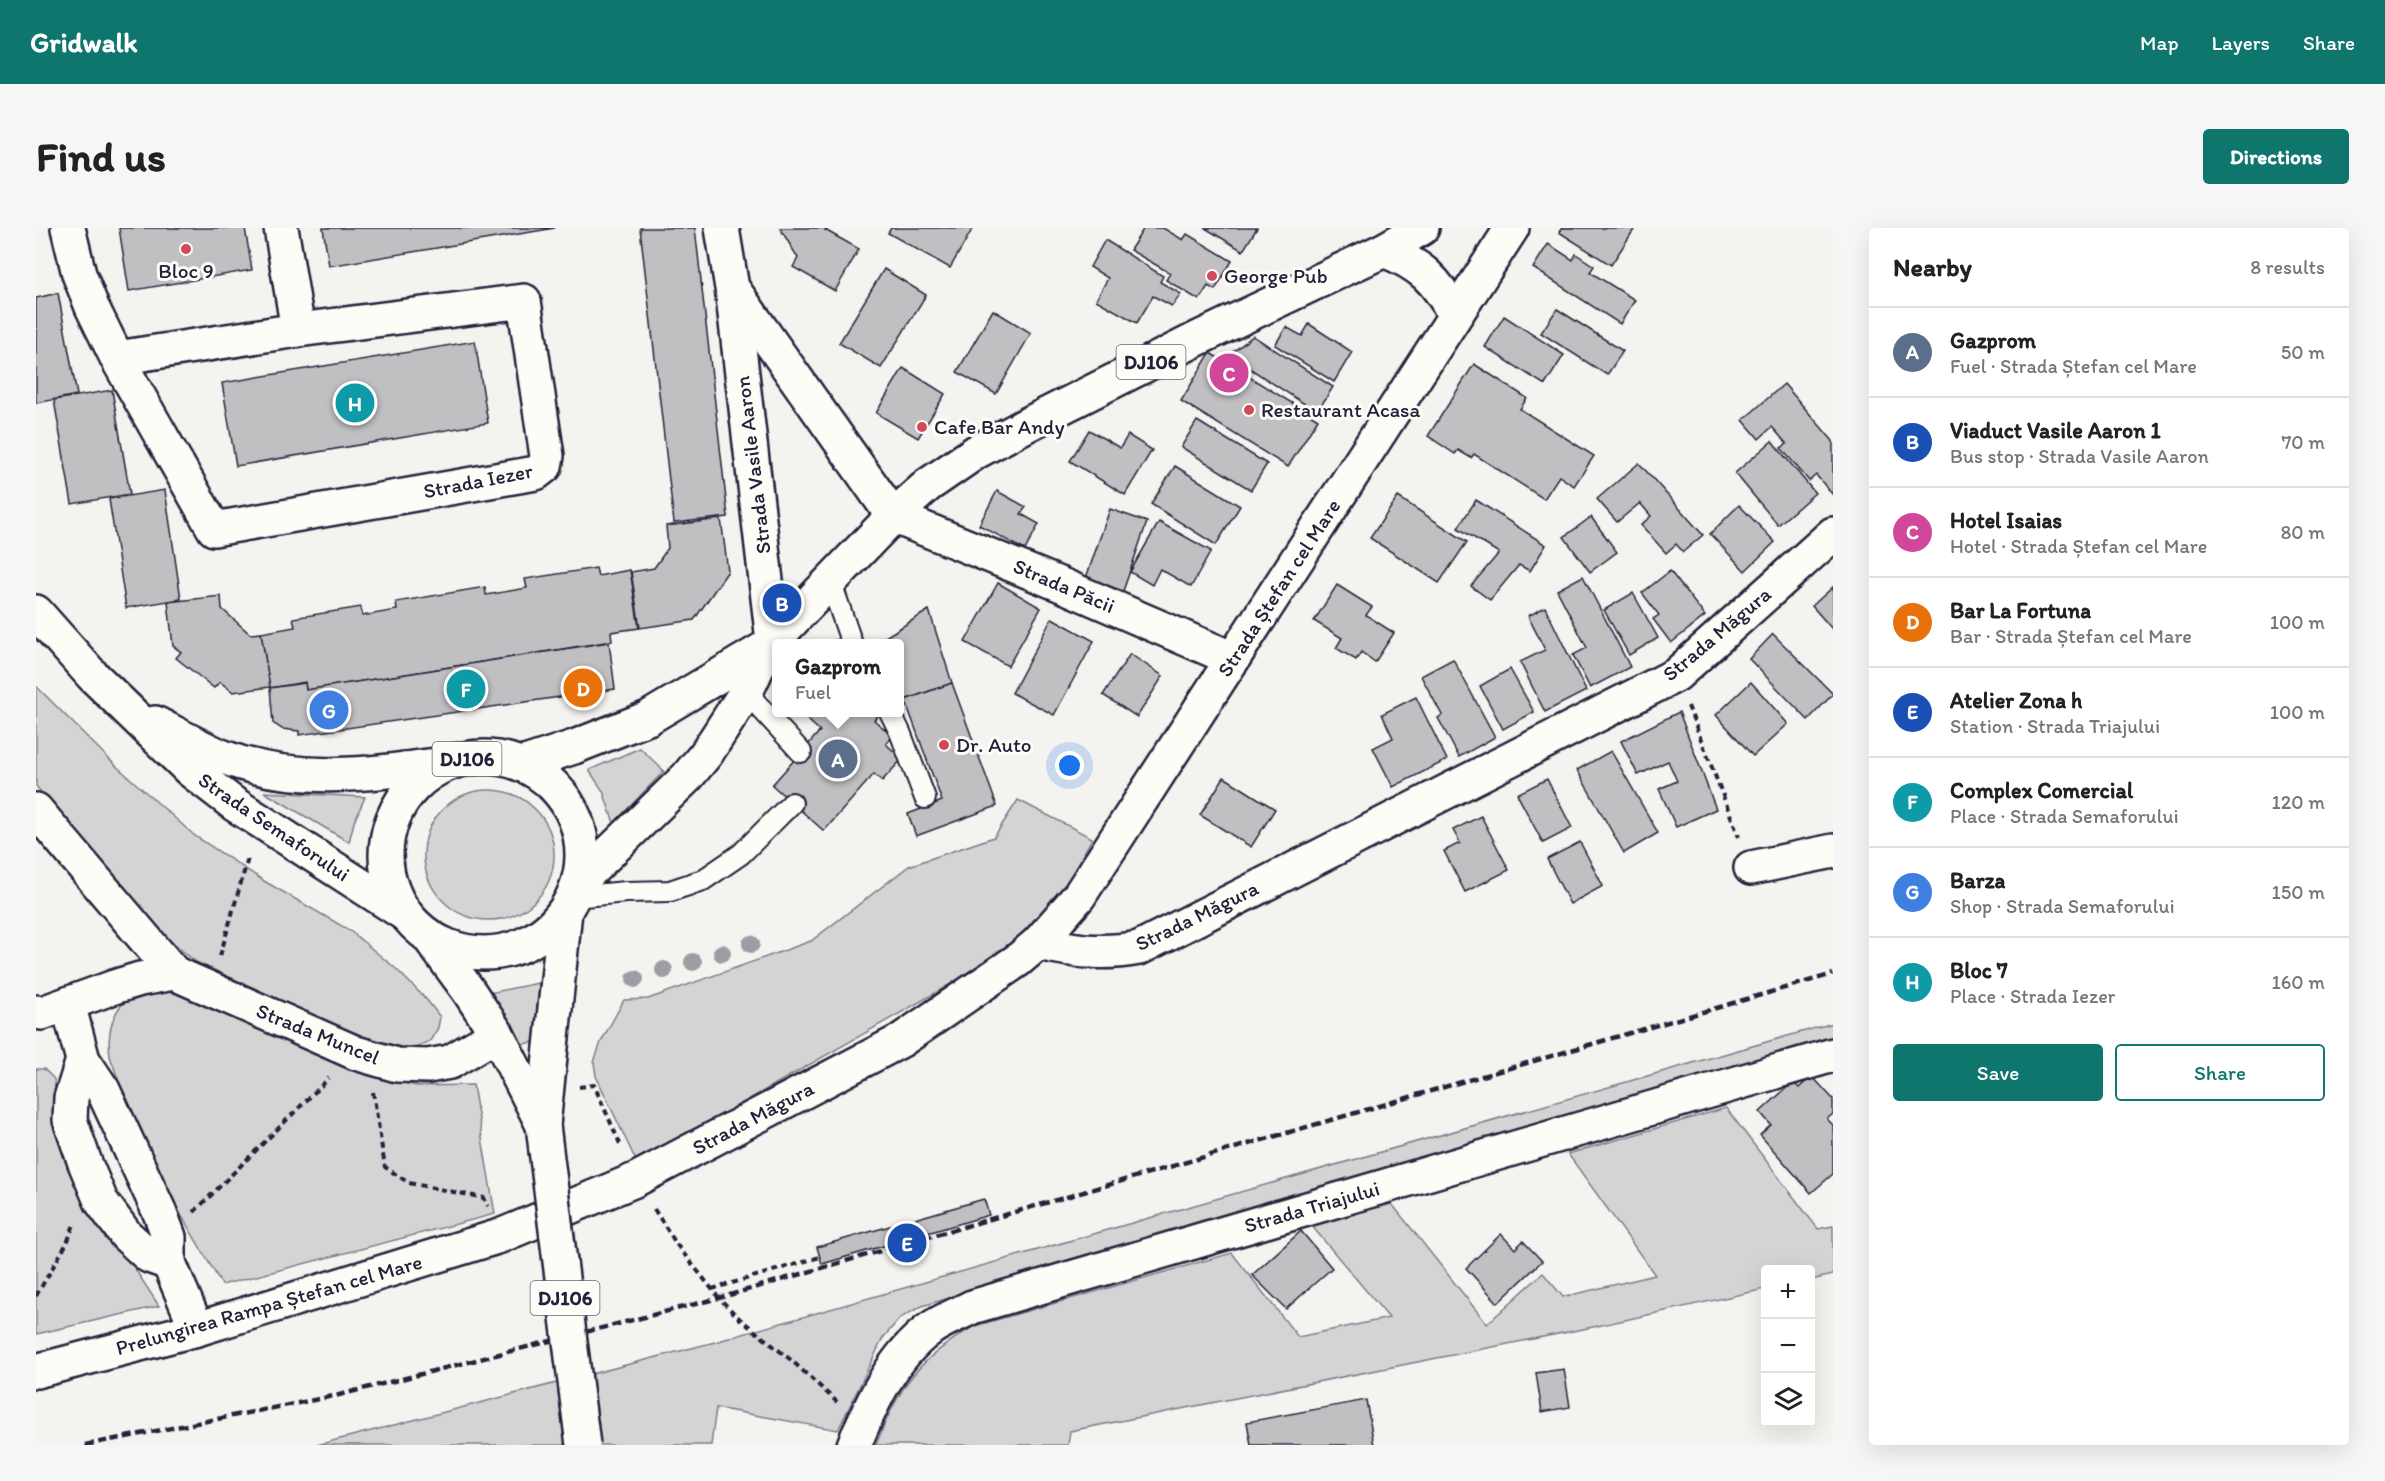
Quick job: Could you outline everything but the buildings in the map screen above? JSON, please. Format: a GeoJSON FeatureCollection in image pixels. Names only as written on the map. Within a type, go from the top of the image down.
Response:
{"type":"FeatureCollection","features":[{"type":"Feature","properties":{"kind":"street","name":"Strada Iezer"},"geometry":{"type":"LineString","coordinates":[[68,228],[79,274],[117,358],[214,529],[536,473],[545,466],[547,456],[524,301],[298,330],[117,358]]}},
{"type":"Feature","properties":{"kind":"street"},"geometry":{"type":"LineString","coordinates":[[281,228],[298,330]]}},
{"type":"Feature","properties":{"kind":"street","name":"Strada Vasile Aaron"},"geometry":{"type":"LineString","coordinates":[[722,228],[732,288],[770,644]]}},
{"type":"Feature","properties":{"kind":"street","name":"DJ106"},"geometry":{"type":"LineString","coordinates":[[775,639],[893,516],[949,470],[1028,424],[1199,338],[1384,250],[1422,228]]}},
{"type":"Feature","properties":{"kind":"street","name":"Strada Ștefan cel Mare"},"geometry":{"type":"LineString","coordinates":[[1038,942],[1079,896],[1454,314],[1512,228]]}},
{"type":"Feature","properties":{"kind":"street"},"geometry":{"type":"LineString","coordinates":[[1384,250],[1408,261],[1428,274],[1446,297],[1454,314]]}},
{"type":"Feature","properties":{"kind":"street","name":"Strada Vasile Aaron"},"geometry":{"type":"LineString","coordinates":[[732,288],[893,516]]}},
{"type":"Feature","properties":{"kind":"street","name":"Strada Păcii"},"geometry":{"type":"LineString","coordinates":[[893,516],[1233,659]]}},
{"type":"Feature","properties":{"kind":"street","name":"Strada Măgura"},"geometry":{"type":"LineString","coordinates":[[497,1238],[635,1180],[900,1041],[1010,966],[1038,942],[1081,952],[1114,952],[1139,948],[1676,675],[1833,534]]}},
{"type":"Feature","properties":{"kind":"street","name":"Strada Semaforului"},"geometry":{"type":"LineString","coordinates":[[36,612],[124,708],[190,770],[234,804],[405,914]]}},
{"type":"Feature","properties":{"kind":"street","name":"DJ106"},"geometry":{"type":"LineString","coordinates":[[428,936],[455,949],[486,953],[516,948],[543,933],[572,897],[687,777],[706,754],[746,692],[770,644]]}},
{"type":"Feature","properties":{"kind":"street","name":"DJ106"},"geometry":{"type":"LineString","coordinates":[[522,764],[574,747],[648,718],[770,644]]}},
{"type":"Feature","properties":{"kind":"street","name":"Strada Semaforului"},"geometry":{"type":"LineString","coordinates":[[124,708],[222,756],[253,766],[310,775],[365,775],[448,763]]}},
{"type":"Feature","properties":{"kind":"street","name":"DJ106"},"geometry":{"type":"LineString","coordinates":[[545,1138],[497,1034],[428,936],[405,914],[391,887],[386,858],[389,828],[402,801],[422,779],[448,763],[472,757],[497,757],[522,764],[547,779],[566,800],[578,826],[582,855],[572,897],[545,1138],[583,1445]]}},
{"type":"Feature","properties":{"kind":"street","name":"Strada Muncel"},"geometry":{"type":"LineString","coordinates":[[36,810],[174,973],[362,1054],[397,1065],[428,1066],[450,1062],[497,1034]]}},
{"type":"Feature","properties":{"kind":"street"},"geometry":{"type":"LineString","coordinates":[[1751,868],[1833,851]]}},
{"type":"Feature","properties":{"kind":"street"},"geometry":{"type":"LineString","coordinates":[[174,973],[140,979],[45,1011],[103,1090],[169,1250],[197,1329]]}},
{"type":"Feature","properties":{"kind":"street","name":"Strada Triajului"},"geometry":{"type":"LineString","coordinates":[[858,1435],[884,1381],[907,1350],[932,1328],[972,1307],[1833,1055]]}},
{"type":"Feature","properties":{"kind":"street"},"geometry":{"type":"LineString","coordinates":[[83,1060],[71,1098],[70,1120],[101,1201],[137,1246],[149,1256],[169,1250]]}},
{"type":"Feature","properties":{"kind":"street","name":"Prelungirea Rampa Ștefan cel Mare"},"geometry":{"type":"LineString","coordinates":[[36,1371],[197,1329],[497,1238]]}},
{"type":"Feature","properties":{"kind":"lane"},"geometry":{"type":"LineString","coordinates":[[830,580],[850,639]]}},
{"type":"Feature","properties":{"kind":"lane"},"geometry":{"type":"LineString","coordinates":[[746,692],[801,752]]}},
{"type":"Feature","properties":{"kind":"lane"},"geometry":{"type":"LineString","coordinates":[[892,717],[925,798]]}},
{"type":"Feature","properties":{"kind":"lane"},"geometry":{"type":"LineString","coordinates":[[572,897],[670,891],[703,880],[741,854],[792,803]]}},
{"type":"Feature","properties":{"kind":"path"},"geometry":{"type":"LineString","coordinates":[[1676,675],[1751,868]]}},
{"type":"Feature","properties":{"kind":"path"},"geometry":{"type":"LineString","coordinates":[[214,992],[217,964],[248,858]]}},
{"type":"Feature","properties":{"kind":"path"},"geometry":{"type":"LineString","coordinates":[[169,1250],[290,1114],[362,1054],[385,1167],[409,1183],[484,1198],[488,1202],[497,1238]]}},
{"type":"Feature","properties":{"kind":"path"},"geometry":{"type":"LineString","coordinates":[[579,1087],[594,1085],[621,1146]]}},
{"type":"Feature","properties":{"kind":"path"},"geometry":{"type":"LineString","coordinates":[[36,1296],[67,1243],[92,1180]]}},
{"type":"Feature","properties":{"kind":"path"},"geometry":{"type":"LineString","coordinates":[[635,1180],[677,1245],[712,1290],[740,1319],[791,1360],[858,1435]]}},
{"type":"Feature","properties":{"kind":"path"},"geometry":{"type":"LineString","coordinates":[[712,1290],[820,1257]]}},
{"type":"Feature","properties":{"kind":"shaded area"},"geometry":{"type":"Polygon","coordinates":[[[36,686],[114,764],[195,836],[264,881],[349,930],[394,967],[426,999],[440,1017],[438,1028],[430,1041],[407,1050],[367,1039],[196,962],[167,938],[102,866],[36,786],[36,686]]]}},
{"type":"Feature","properties":{"kind":"shaded area"},"geometry":{"type":"Polygon","coordinates":[[[640,748],[664,771],[614,823],[603,791],[589,770],[640,748]]]}},
{"type":"Feature","properties":{"kind":"shaded area"},"geometry":{"type":"Polygon","coordinates":[[[489,790],[514,795],[535,809],[549,830],[554,855],[549,880],[535,901],[514,915],[489,920],[464,915],[443,901],[429,880],[424,855],[429,830],[443,809],[464,795],[489,790]]]}},
{"type":"Feature","properties":{"kind":"shaded area"},"geometry":{"type":"Polygon","coordinates":[[[264,792],[365,797],[354,822],[349,842],[264,792]]]}},
{"type":"Feature","properties":{"kind":"shaded area"},"geometry":{"type":"Polygon","coordinates":[[[1018,800],[1092,838],[1066,886],[1029,929],[1006,950],[951,984],[637,1163],[596,1076],[594,1062],[601,1042],[624,1000],[648,999],[811,941],[909,866],[994,837],[1018,800]]]}},
{"type":"Feature","properties":{"kind":"shaded area"},"geometry":{"type":"Polygon","coordinates":[[[539,983],[536,1042],[515,1045],[489,993],[539,983]]]}},
{"type":"Feature","properties":{"kind":"shaded area"},"geometry":{"type":"Polygon","coordinates":[[[165,987],[200,996],[363,1072],[416,1086],[473,1085],[495,1214],[222,1285],[141,1146],[110,1056],[109,1038],[113,1020],[122,1005],[137,994],[165,987]]]}},
{"type":"Feature","properties":{"kind":"shaded area"},"geometry":{"type":"Polygon","coordinates":[[[1833,1023],[1833,1038],[922,1306],[900,1318],[883,1338],[838,1430],[716,1408],[711,1445],[317,1445],[715,1342],[1833,1023]]]}},
{"type":"Feature","properties":{"kind":"shaded area"},"geometry":{"type":"Polygon","coordinates":[[[36,1069],[44,1069],[54,1079],[60,1135],[76,1178],[159,1306],[36,1334],[36,1069]]]}},
{"type":"Feature","properties":{"kind":"shaded area"},"geometry":{"type":"Polygon","coordinates":[[[1726,1108],[1818,1229],[1833,1226],[1833,1275],[1815,1279],[1815,1265],[1761,1265],[1761,1290],[1593,1327],[1070,1431],[1068,1445],[876,1445],[893,1406],[913,1375],[939,1350],[975,1326],[1232,1253],[1298,1337],[1389,1318],[1311,1225],[1392,1204],[1487,1324],[1543,1273],[1563,1297],[1655,1275],[1568,1154],[1726,1108]]]}},
{"type":"Feature","properties":{"kind":"railway"},"geometry":{"type":"LineString","coordinates":[[85,1445],[339,1395],[719,1298],[1833,974]]}},
{"type":"Feature","properties":{"kind":"place","name":"Bloc 9"},"geometry":{"type":"Point","coordinates":[186,249]}},
{"type":"Feature","properties":{"kind":"place","name":"George Pub"},"geometry":{"type":"Point","coordinates":[1212,276]}},
{"type":"Feature","properties":{"kind":"place","name":"Hotel Isaias"},"geometry":{"type":"Point","coordinates":[1229,373]}},
{"type":"Feature","properties":{"kind":"place","name":"Bloc 7"},"geometry":{"type":"Point","coordinates":[355,403]}},
{"type":"Feature","properties":{"kind":"place","name":"Restaurant Acasa"},"geometry":{"type":"Point","coordinates":[1249,410]}},
{"type":"Feature","properties":{"kind":"place","name":"Cafe Bar Andy"},"geometry":{"type":"Point","coordinates":[922,427]}},
{"type":"Feature","properties":{"kind":"place","name":"Viaduct Vasile Aaron 1"},"geometry":{"type":"Point","coordinates":[782,603]}},
{"type":"Feature","properties":{"kind":"place","name":"Bar La Fortuna"},"geometry":{"type":"Point","coordinates":[583,688]}},
{"type":"Feature","properties":{"kind":"place","name":"Complex Comercial"},"geometry":{"type":"Point","coordinates":[466,689]}},
{"type":"Feature","properties":{"kind":"place","name":"Barza"},"geometry":{"type":"Point","coordinates":[329,710]}},
{"type":"Feature","properties":{"kind":"place","name":"Dr. Auto"},"geometry":{"type":"Point","coordinates":[944,745]}},
{"type":"Feature","properties":{"kind":"place","name":"Gazprom"},"geometry":{"type":"Point","coordinates":[838,759]}},
{"type":"Feature","properties":{"kind":"place","name":"Atelier Zona h"},"geometry":{"type":"Point","coordinates":[907,1243]}}]}
